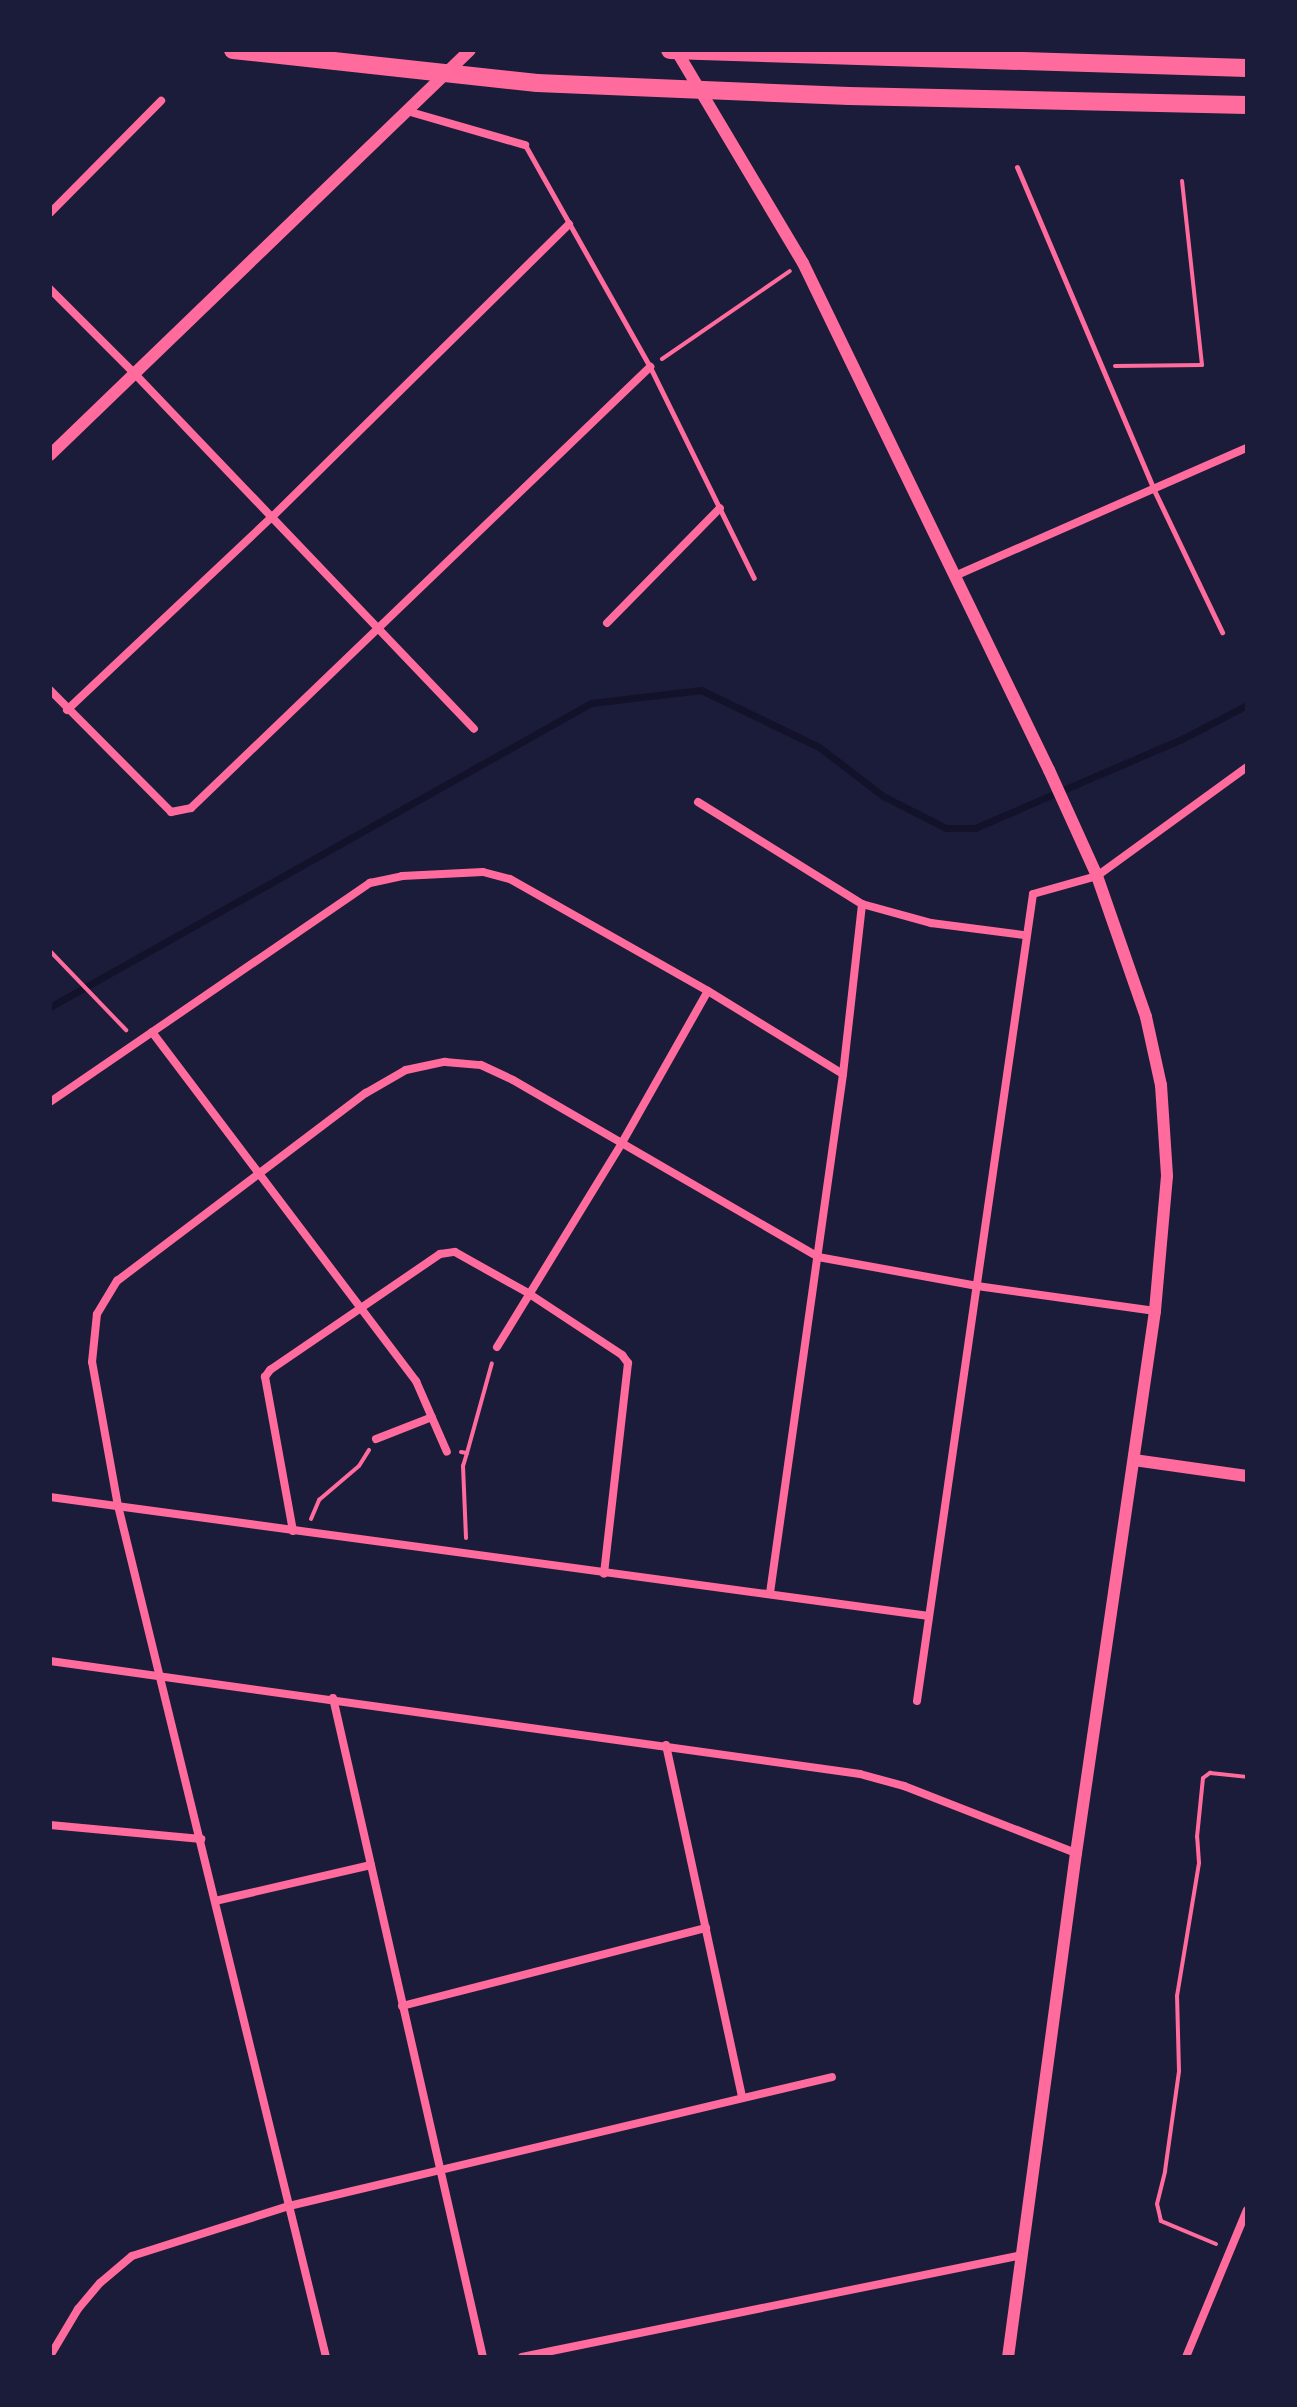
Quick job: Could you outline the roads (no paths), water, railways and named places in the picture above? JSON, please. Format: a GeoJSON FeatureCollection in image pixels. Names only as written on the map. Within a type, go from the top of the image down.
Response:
{"type":"FeatureCollection","features":[{"type":"Feature","properties":{"kind":"highway"},"geometry":{"type":"LineString","coordinates":[[233,50],[537,83],[849,96],[1247,105]]}},
{"type":"Feature","properties":{"kind":"highway"},"geometry":{"type":"LineString","coordinates":[[673,50],[840,58],[1247,68]]}},
{"type":"Feature","properties":{"kind":"street"},"geometry":{"type":"LineString","coordinates":[[50,455],[470,50]]}},
{"type":"Feature","properties":{"kind":"street"},"geometry":{"type":"LineString","coordinates":[[673,50],[803,263],[957,575],[1075,825],[1097,876],[1146,1017],[1161,1085],[1167,1176],[1155,1311],[1076,1853],[1008,2357]]}},
{"type":"Feature","properties":{"kind":"street"},"geometry":{"type":"LineString","coordinates":[[50,213],[161,101]]}},
{"type":"Feature","properties":{"kind":"street"},"geometry":{"type":"LineString","coordinates":[[407,111],[525,145]]}},
{"type":"Feature","properties":{"kind":"street"},"geometry":{"type":"LineString","coordinates":[[67,710],[270,519],[569,224]]}},
{"type":"Feature","properties":{"kind":"street"},"geometry":{"type":"LineString","coordinates":[[50,289],[474,729]]}},
{"type":"Feature","properties":{"kind":"street"},"geometry":{"type":"LineString","coordinates":[[50,690],[171,812],[181,813],[191,808],[650,367]]}},
{"type":"Feature","properties":{"kind":"street"},"geometry":{"type":"LineString","coordinates":[[957,575],[1247,448]]}},
{"type":"Feature","properties":{"kind":"street"},"geometry":{"type":"LineString","coordinates":[[607,623],[720,508]]}},
{"type":"Feature","properties":{"kind":"street"},"geometry":{"type":"LineString","coordinates":[[917,1701],[1024,935],[1033,894],[1097,876],[1247,767]]}},
{"type":"Feature","properties":{"kind":"street"},"geometry":{"type":"LineString","coordinates":[[698,802],[862,904],[931,923],[1024,935]]}},
{"type":"Feature","properties":{"kind":"street"},"geometry":{"type":"LineString","coordinates":[[50,1102],[370,883],[402,876],[496,874],[708,991],[843,1074]]}},
{"type":"Feature","properties":{"kind":"street"},"geometry":{"type":"LineString","coordinates":[[770,1593],[843,1074],[862,904]]}},
{"type":"Feature","properties":{"kind":"street"},"geometry":{"type":"LineString","coordinates":[[497,1347],[623,1141],[708,991]]}},
{"type":"Feature","properties":{"kind":"street"},"geometry":{"type":"LineString","coordinates":[[152,1032],[416,1381],[447,1452]]}},
{"type":"Feature","properties":{"kind":"street"},"geometry":{"type":"LineString","coordinates":[[326,2357],[118,1506],[92,1362],[97,1314],[117,1281],[258,1172],[393,1078],[406,1070],[445,1062],[481,1065],[623,1141],[752,1221],[818,1257],[977,1286],[1155,1311]]}},
{"type":"Feature","properties":{"kind":"street"},"geometry":{"type":"LineString","coordinates":[[293,1531],[265,1377],[447,1251],[455,1252],[528,1293],[622,1355],[628,1363],[604,1574]]}},
{"type":"Feature","properties":{"kind":"street"},"geometry":{"type":"LineString","coordinates":[[376,1439],[432,1417]]}},
{"type":"Feature","properties":{"kind":"street"},"geometry":{"type":"LineString","coordinates":[[1134,1460],[1247,1476]]}},
{"type":"Feature","properties":{"kind":"street"},"geometry":{"type":"LineString","coordinates":[[50,1497],[929,1616]]}},
{"type":"Feature","properties":{"kind":"street"},"geometry":{"type":"LineString","coordinates":[[50,1661],[333,1698],[860,1774],[904,1786],[1076,1853]]}},
{"type":"Feature","properties":{"kind":"street"},"geometry":{"type":"LineString","coordinates":[[333,1698],[483,2357]]}},
{"type":"Feature","properties":{"kind":"street"},"geometry":{"type":"LineString","coordinates":[[666,1745],[742,2097]]}},
{"type":"Feature","properties":{"kind":"street"},"geometry":{"type":"LineString","coordinates":[[50,1825],[201,1839]]}},
{"type":"Feature","properties":{"kind":"street"},"geometry":{"type":"LineString","coordinates":[[215,1901],[371,1865]]}},
{"type":"Feature","properties":{"kind":"street"},"geometry":{"type":"LineString","coordinates":[[402,2006],[706,1928]]}},
{"type":"Feature","properties":{"kind":"street"},"geometry":{"type":"LineString","coordinates":[[50,2356],[78,2309],[100,2283],[132,2256],[289,2206],[832,2077]]}},
{"type":"Feature","properties":{"kind":"street"},"geometry":{"type":"LineString","coordinates":[[1186,2357],[1247,2210]]}},
{"type":"Feature","properties":{"kind":"street"},"geometry":{"type":"LineString","coordinates":[[522,2357],[1022,2255]]}},
{"type":"Feature","properties":{"kind":"lane"},"geometry":{"type":"LineString","coordinates":[[525,145],[650,367],[754,578]]}},
{"type":"Feature","properties":{"kind":"lane"},"geometry":{"type":"LineString","coordinates":[[1017,167],[1153,488],[1222,632]]}},
{"type":"Feature","properties":{"kind":"waterway"},"geometry":{"type":"LineString","coordinates":[[50,1007],[591,703],[701,690],[819,747],[883,796],[946,828],[975,828],[1182,739],[1247,705]]}}]}
